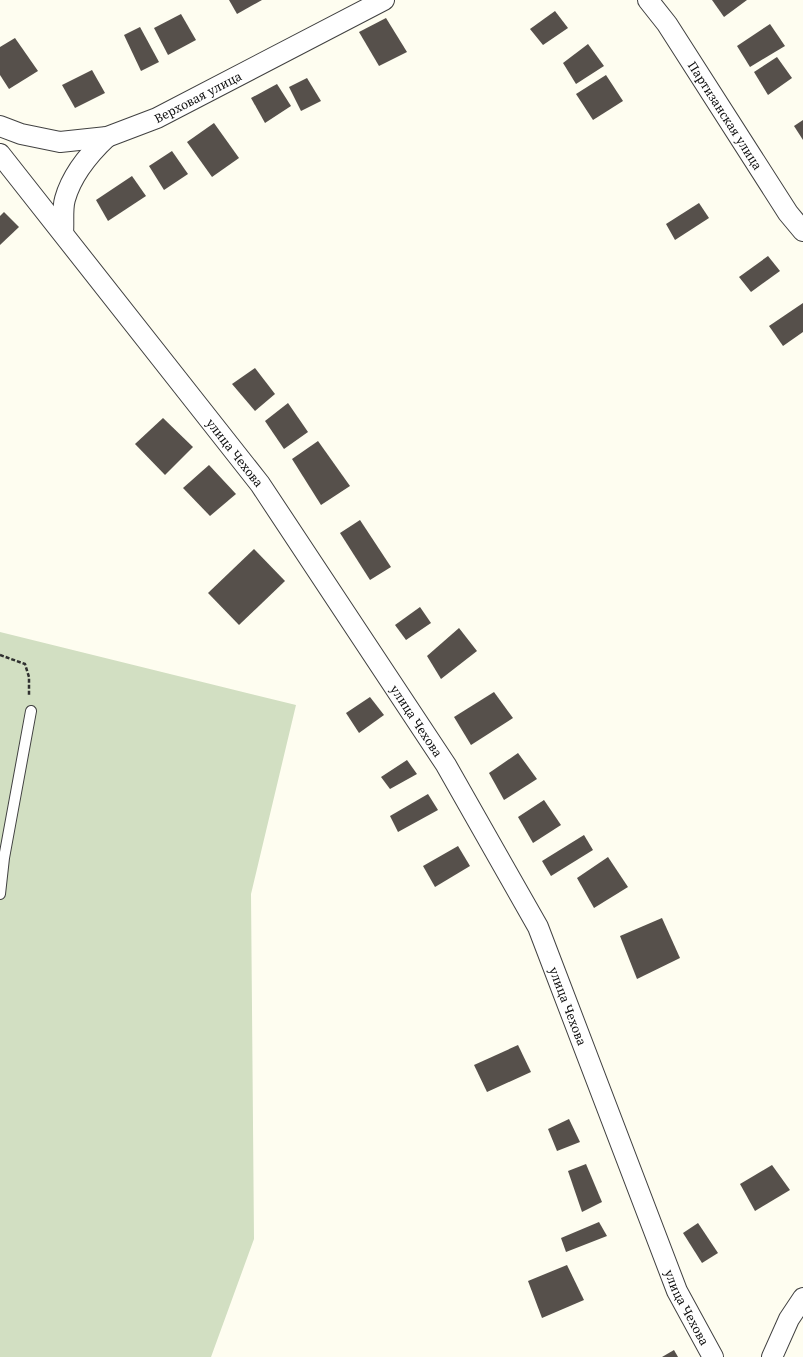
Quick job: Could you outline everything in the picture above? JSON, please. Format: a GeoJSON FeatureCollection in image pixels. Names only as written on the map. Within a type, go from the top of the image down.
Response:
{"type":"FeatureCollection","features":[{"type":"Feature","properties":{"kind":"street","name":"Верховая улица"},"geometry":{"type":"LineString","coordinates":[[0,126],[20,134],[60,142],[107,137],[157,118],[384,0]]}},
{"type":"Feature","properties":{"kind":"street","name":"Партизанская улица"},"geometry":{"type":"LineString","coordinates":[[648,0],[667,24],[788,212],[803,231]]}},
{"type":"Feature","properties":{"kind":"street"},"geometry":{"type":"LineString","coordinates":[[63,233],[65,199],[75,176],[91,153],[107,137]]}},
{"type":"Feature","properties":{"kind":"street","name":"улица Чехова"},"geometry":{"type":"LineString","coordinates":[[1,157],[63,233],[260,484],[450,772],[538,927],[677,1291],[713,1357]]}},
{"type":"Feature","properties":{"kind":"street"},"geometry":{"type":"LineString","coordinates":[[772,1357],[789,1319],[803,1298]]}},
{"type":"Feature","properties":{"kind":"lane"},"geometry":{"type":"LineString","coordinates":[[0,894],[4,858],[30,711]]}},
{"type":"Feature","properties":{"kind":"path"},"geometry":{"type":"LineString","coordinates":[[0,655],[24,664],[29,677],[30,711]]}},
{"type":"Feature","properties":{"kind":"green space"},"geometry":{"type":"Polygon","coordinates":[[[0,632],[296,705],[251,894],[254,1239],[211,1357],[0,1357],[0,632]]]}},
{"type":"Feature","properties":{"kind":"building"},"geometry":{"type":"Polygon","coordinates":[[[229,0],[262,0],[237,14],[229,0]]]}},
{"type":"Feature","properties":{"kind":"building"},"geometry":{"type":"Polygon","coordinates":[[[712,0],[747,0],[724,17],[712,0]]]}},
{"type":"Feature","properties":{"kind":"building"},"geometry":{"type":"Polygon","coordinates":[[[555,11],[568,28],[543,45],[530,29],[555,11]]]}},
{"type":"Feature","properties":{"kind":"building"},"geometry":{"type":"Polygon","coordinates":[[[181,14],[196,40],[168,55],[154,28],[181,14]]]}},
{"type":"Feature","properties":{"kind":"building"},"geometry":{"type":"Polygon","coordinates":[[[386,18],[407,52],[379,66],[359,32],[386,18]]]}},
{"type":"Feature","properties":{"kind":"building"},"geometry":{"type":"Polygon","coordinates":[[[770,24],[785,46],[750,67],[737,46],[770,24]]]}},
{"type":"Feature","properties":{"kind":"building"},"geometry":{"type":"Polygon","coordinates":[[[140,27],[159,62],[141,71],[124,35],[140,27]]]}},
{"type":"Feature","properties":{"kind":"building"},"geometry":{"type":"Polygon","coordinates":[[[15,38],[38,71],[9,89],[0,75],[0,47],[15,38]]]}},
{"type":"Feature","properties":{"kind":"building"},"geometry":{"type":"Polygon","coordinates":[[[588,44],[604,66],[576,84],[563,63],[588,44]]]}},
{"type":"Feature","properties":{"kind":"building"},"geometry":{"type":"Polygon","coordinates":[[[777,57],[792,78],[768,95],[754,72],[777,57]]]}},
{"type":"Feature","properties":{"kind":"building"},"geometry":{"type":"Polygon","coordinates":[[[92,70],[105,93],[75,108],[62,85],[92,70]]]}},
{"type":"Feature","properties":{"kind":"building"},"geometry":{"type":"Polygon","coordinates":[[[606,75],[623,101],[593,120],[576,94],[606,75]]]}},
{"type":"Feature","properties":{"kind":"building"},"geometry":{"type":"Polygon","coordinates":[[[307,78],[321,101],[301,111],[289,87],[307,78]]]}},
{"type":"Feature","properties":{"kind":"building"},"geometry":{"type":"Polygon","coordinates":[[[277,84],[291,106],[265,123],[251,98],[277,84]]]}},
{"type":"Feature","properties":{"kind":"building"},"geometry":{"type":"Polygon","coordinates":[[[803,120],[803,140],[794,126],[803,120]]]}},
{"type":"Feature","properties":{"kind":"building"},"geometry":{"type":"Polygon","coordinates":[[[214,123],[239,158],[212,177],[187,142],[214,123]]]}},
{"type":"Feature","properties":{"kind":"building"},"geometry":{"type":"Polygon","coordinates":[[[172,151],[188,174],[164,190],[149,166],[172,151]]]}},
{"type":"Feature","properties":{"kind":"building"},"geometry":{"type":"Polygon","coordinates":[[[132,176],[146,196],[108,221],[96,200],[132,176]]]}},
{"type":"Feature","properties":{"kind":"building"},"geometry":{"type":"Polygon","coordinates":[[[699,203],[709,218],[675,240],[666,224],[699,203]]]}},
{"type":"Feature","properties":{"kind":"building"},"geometry":{"type":"Polygon","coordinates":[[[4,212],[19,227],[0,245],[0,216],[4,212]]]}},
{"type":"Feature","properties":{"kind":"building"},"geometry":{"type":"Polygon","coordinates":[[[768,256],[780,271],[751,292],[739,277],[768,256]]]}},
{"type":"Feature","properties":{"kind":"building"},"geometry":{"type":"Polygon","coordinates":[[[803,303],[803,332],[783,346],[769,326],[803,303]]]}},
{"type":"Feature","properties":{"kind":"building"},"geometry":{"type":"Polygon","coordinates":[[[255,368],[275,394],[255,411],[232,384],[255,368]]]}},
{"type":"Feature","properties":{"kind":"building"},"geometry":{"type":"Polygon","coordinates":[[[288,403],[308,432],[284,449],[265,421],[288,403]]]}},
{"type":"Feature","properties":{"kind":"building"},"geometry":{"type":"Polygon","coordinates":[[[163,418],[193,447],[165,475],[135,444],[163,418]]]}},
{"type":"Feature","properties":{"kind":"building"},"geometry":{"type":"Polygon","coordinates":[[[318,441],[350,486],[321,505],[292,459],[318,441]]]}},
{"type":"Feature","properties":{"kind":"building"},"geometry":{"type":"Polygon","coordinates":[[[209,465],[236,494],[210,516],[183,488],[209,465]]]}},
{"type":"Feature","properties":{"kind":"building"},"geometry":{"type":"Polygon","coordinates":[[[360,520],[391,567],[370,580],[340,533],[360,520]]]}},
{"type":"Feature","properties":{"kind":"building"},"geometry":{"type":"Polygon","coordinates":[[[254,549],[285,581],[239,625],[208,593],[254,549]]]}},
{"type":"Feature","properties":{"kind":"building"},"geometry":{"type":"Polygon","coordinates":[[[420,607],[431,623],[406,640],[395,625],[420,607]]]}},
{"type":"Feature","properties":{"kind":"building"},"geometry":{"type":"Polygon","coordinates":[[[459,628],[477,651],[441,679],[427,656],[459,628]]]}},
{"type":"Feature","properties":{"kind":"building"},"geometry":{"type":"Polygon","coordinates":[[[494,692],[513,718],[471,745],[454,717],[494,692]]]}},
{"type":"Feature","properties":{"kind":"building"},"geometry":{"type":"Polygon","coordinates":[[[370,697],[384,715],[359,733],[346,713],[370,697]]]}},
{"type":"Feature","properties":{"kind":"building"},"geometry":{"type":"Polygon","coordinates":[[[518,753],[537,779],[504,800],[489,773],[518,753]]]}},
{"type":"Feature","properties":{"kind":"building"},"geometry":{"type":"Polygon","coordinates":[[[407,760],[417,774],[390,789],[381,777],[407,760]]]}},
{"type":"Feature","properties":{"kind":"building"},"geometry":{"type":"Polygon","coordinates":[[[428,794],[438,810],[398,832],[390,816],[428,794]]]}},
{"type":"Feature","properties":{"kind":"building"},"geometry":{"type":"Polygon","coordinates":[[[544,800],[561,825],[533,843],[518,817],[544,800]]]}},
{"type":"Feature","properties":{"kind":"building"},"geometry":{"type":"Polygon","coordinates":[[[584,835],[593,850],[551,876],[542,861],[584,835]]]}},
{"type":"Feature","properties":{"kind":"building"},"geometry":{"type":"Polygon","coordinates":[[[458,846],[470,866],[435,887],[423,866],[458,846]]]}},
{"type":"Feature","properties":{"kind":"building"},"geometry":{"type":"Polygon","coordinates":[[[608,857],[628,887],[594,908],[577,878],[608,857]]]}},
{"type":"Feature","properties":{"kind":"building"},"geometry":{"type":"Polygon","coordinates":[[[662,918],[680,958],[637,979],[620,936],[662,918]]]}},
{"type":"Feature","properties":{"kind":"building"},"geometry":{"type":"Polygon","coordinates":[[[518,1045],[531,1072],[487,1092],[474,1065],[518,1045]]]}},
{"type":"Feature","properties":{"kind":"building"},"geometry":{"type":"Polygon","coordinates":[[[569,1119],[580,1142],[557,1151],[548,1129],[569,1119]]]}},
{"type":"Feature","properties":{"kind":"building"},"geometry":{"type":"Polygon","coordinates":[[[586,1164],[602,1202],[582,1212],[568,1171],[586,1164]]]}},
{"type":"Feature","properties":{"kind":"building"},"geometry":{"type":"Polygon","coordinates":[[[772,1165],[790,1190],[755,1211],[740,1184],[772,1165]]]}},
{"type":"Feature","properties":{"kind":"building"},"geometry":{"type":"Polygon","coordinates":[[[599,1222],[607,1236],[566,1252],[561,1238],[599,1222]]]}},
{"type":"Feature","properties":{"kind":"building"},"geometry":{"type":"Polygon","coordinates":[[[698,1223],[718,1253],[702,1263],[683,1233],[698,1223]]]}},
{"type":"Feature","properties":{"kind":"building"},"geometry":{"type":"Polygon","coordinates":[[[567,1265],[584,1300],[542,1318],[528,1281],[567,1265]]]}},
{"type":"Feature","properties":{"kind":"building"},"geometry":{"type":"Polygon","coordinates":[[[674,1350],[678,1357],[662,1357],[674,1350]]]}}]}
